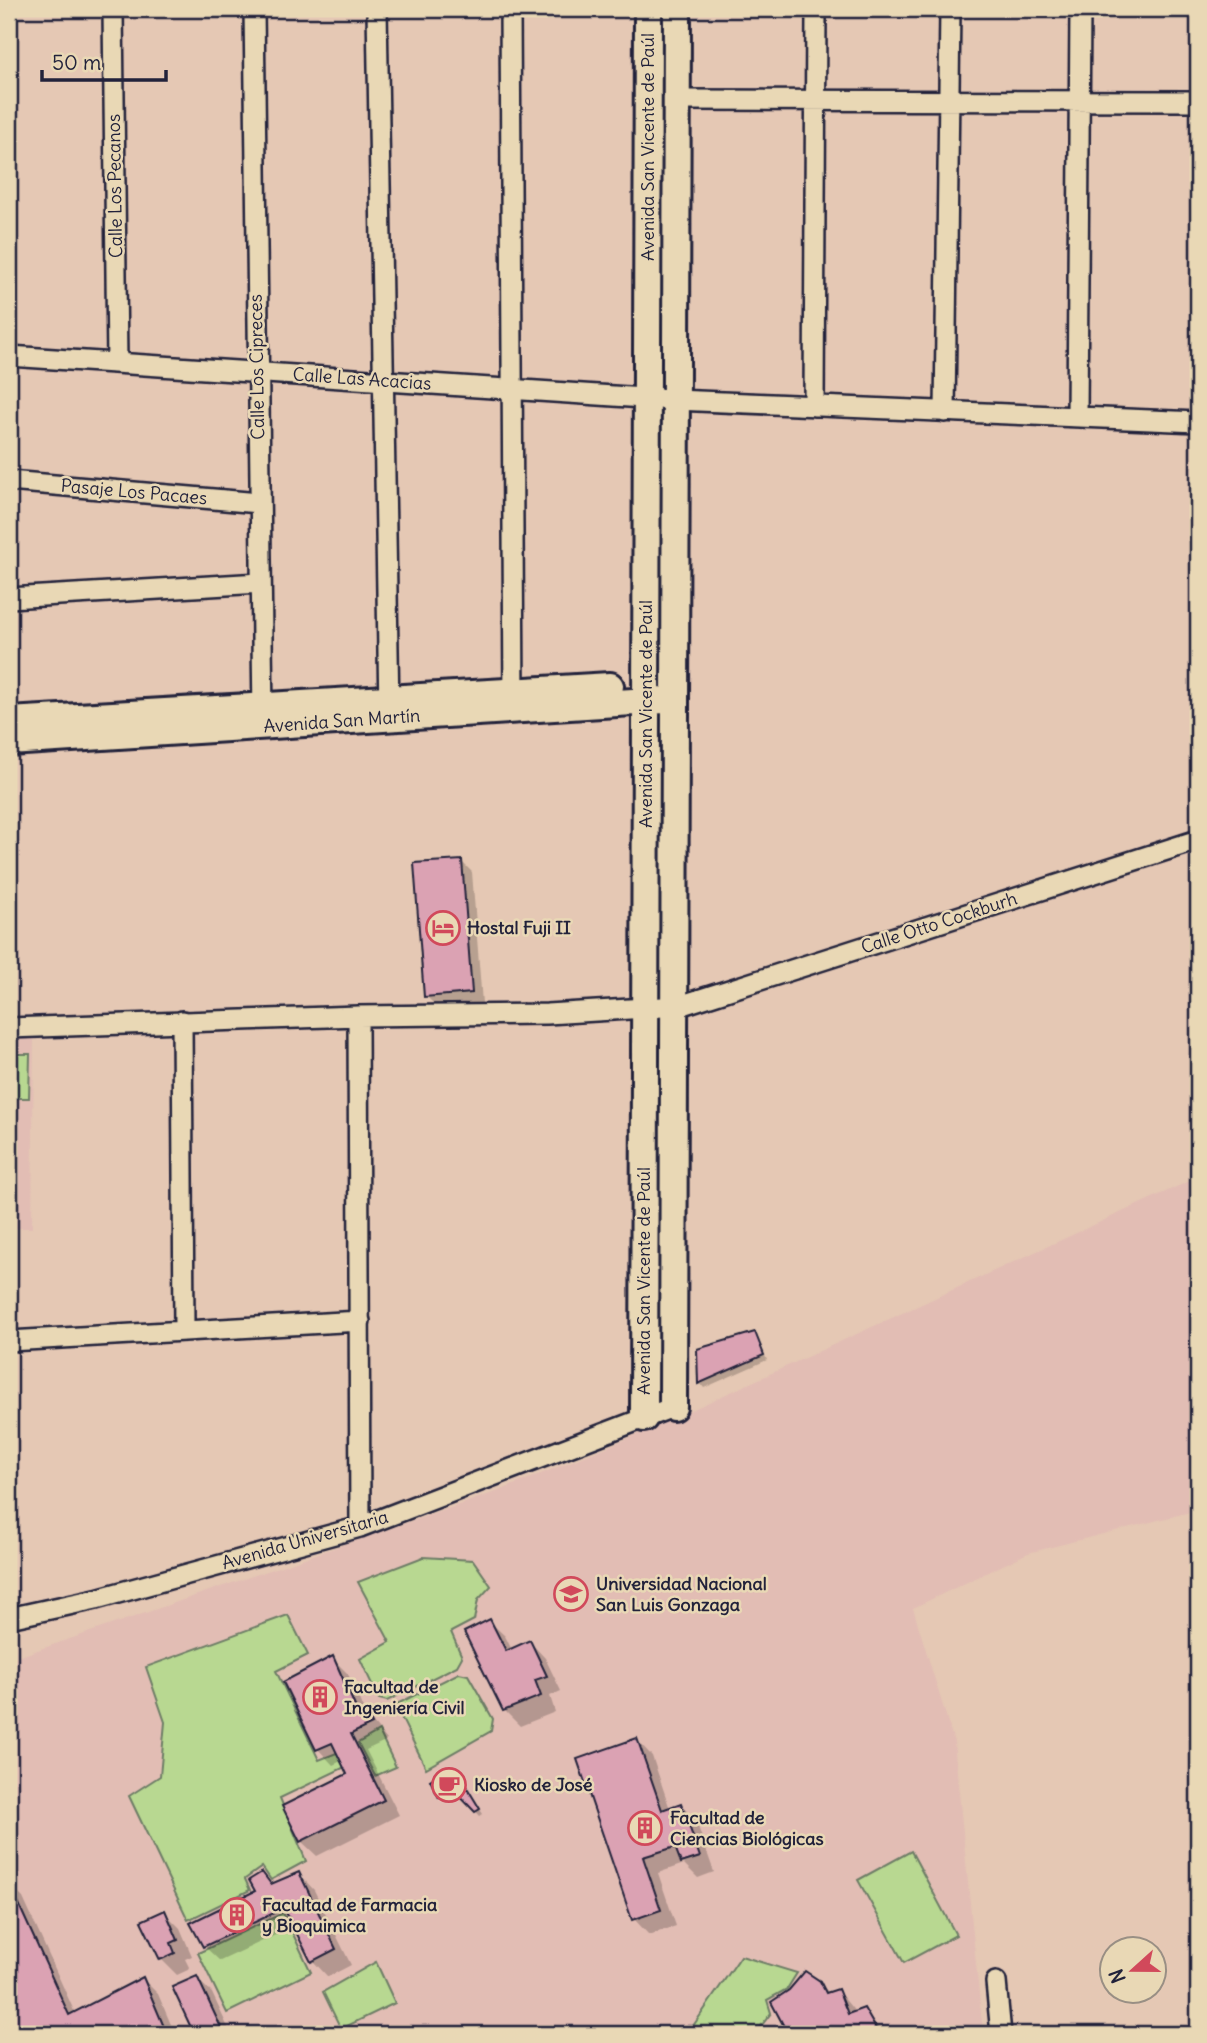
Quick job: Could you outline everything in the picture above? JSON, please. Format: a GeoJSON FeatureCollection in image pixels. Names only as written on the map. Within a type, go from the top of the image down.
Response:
{"type":"FeatureCollection","features":[{"type":"Feature","properties":{"kind":"street","name":"Calle Los Pecanos"},"geometry":{"type":"LineString","coordinates":[[113,9],[117,363]]}},
{"type":"Feature","properties":{"kind":"street","name":"Calle Los Cipreces"},"geometry":{"type":"LineString","coordinates":[[254,9],[263,715]]}},
{"type":"Feature","properties":{"kind":"street"},"geometry":{"type":"LineString","coordinates":[[377,9],[389,708]]}},
{"type":"Feature","properties":{"kind":"street"},"geometry":{"type":"LineString","coordinates":[[510,9],[514,700]]}},
{"type":"Feature","properties":{"kind":"street","name":"Avenida San Vicente de Paúl"},"geometry":{"type":"LineString","coordinates":[[644,1418],[648,9]]}},
{"type":"Feature","properties":{"kind":"street","name":"Avenida San Vicente de Paúl"},"geometry":{"type":"LineString","coordinates":[[673,1407],[677,9]]}},
{"type":"Feature","properties":{"kind":"street"},"geometry":{"type":"LineString","coordinates":[[814,406],[816,9]]}},
{"type":"Feature","properties":{"kind":"street"},"geometry":{"type":"LineString","coordinates":[[945,412],[950,9]]}},
{"type":"Feature","properties":{"kind":"street"},"geometry":{"type":"LineString","coordinates":[[1077,417],[1080,9]]}},
{"type":"Feature","properties":{"kind":"street"},"geometry":{"type":"LineString","coordinates":[[677,100],[1198,101]]}},
{"type":"Feature","properties":{"kind":"street","name":"Calle Las Acacias"},"geometry":{"type":"LineString","coordinates":[[9,356],[647,399],[1198,422]]}},
{"type":"Feature","properties":{"kind":"street","name":"Pasaje Los Pacaes"},"geometry":{"type":"LineString","coordinates":[[9,481],[259,503]]}},
{"type":"Feature","properties":{"kind":"street"},"geometry":{"type":"LineString","coordinates":[[9,598],[260,583]]}},
{"type":"Feature","properties":{"kind":"street","name":"Avenida San Martín"},"geometry":{"type":"LineString","coordinates":[[9,720],[263,715],[675,691]]}},
{"type":"Feature","properties":{"kind":"street","name":"Avenida San Martín"},"geometry":{"type":"LineString","coordinates":[[9,742],[263,715]]}},
{"type":"Feature","properties":{"kind":"street","name":"Calle Otto Cockburh"},"geometry":{"type":"LineString","coordinates":[[9,1028],[358,1016],[547,1014],[679,1006],[1198,840]]}},
{"type":"Feature","properties":{"kind":"street"},"geometry":{"type":"LineString","coordinates":[[358,1016],[360,1527]]}},
{"type":"Feature","properties":{"kind":"street"},"geometry":{"type":"LineString","coordinates":[[182,1021],[184,1330]]}},
{"type":"Feature","properties":{"kind":"street"},"geometry":{"type":"LineString","coordinates":[[9,1341],[360,1321]]}},
{"type":"Feature","properties":{"kind":"street","name":"Avenida Universitaria"},"geometry":{"type":"LineString","coordinates":[[9,1618],[96,1599],[360,1527],[673,1407]]}},
{"type":"Feature","properties":{"kind":"street"},"geometry":{"type":"LineString","coordinates":[[996,1982],[1001,2034]]}},
{"type":"Feature","properties":{"kind":"shaded area"},"geometry":{"type":"Polygon","coordinates":[[[9,1036],[34,1036],[32,1228],[9,1228],[9,1036]]]}},
{"type":"Feature","properties":{"kind":"shaded area","name":"Universidad Nacional San Luis Gonzaga"},"geometry":{"type":"Polygon","coordinates":[[[1198,1177],[1198,1510],[1028,1553],[913,1608],[954,1742],[983,2034],[9,2034],[9,1660],[499,1491],[646,1431],[1198,1177]]]}},
{"type":"Feature","properties":{"kind":"green space"},"geometry":{"type":"Polygon","coordinates":[[[9,1054],[30,1054],[29,1098],[9,1098],[9,1054]]]}},
{"type":"Feature","properties":{"kind":"green space"},"geometry":{"type":"Polygon","coordinates":[[[423,1557],[473,1560],[491,1586],[478,1600],[474,1620],[451,1632],[462,1657],[457,1666],[387,1701],[379,1699],[360,1659],[390,1642],[358,1582],[423,1557]]]}},
{"type":"Feature","properties":{"kind":"green space"},"geometry":{"type":"Polygon","coordinates":[[[288,1615],[308,1655],[276,1671],[319,1760],[339,1752],[345,1767],[280,1798],[306,1861],[271,1880],[262,1867],[245,1879],[250,1890],[188,1920],[129,1796],[160,1776],[165,1722],[146,1667],[288,1615]]]}},
{"type":"Feature","properties":{"kind":"green space"},"geometry":{"type":"Polygon","coordinates":[[[459,1673],[468,1675],[493,1719],[491,1731],[426,1768],[395,1705],[459,1673]]]}},
{"type":"Feature","properties":{"kind":"green space"},"geometry":{"type":"Polygon","coordinates":[[[379,1731],[396,1767],[375,1776],[358,1743],[379,1731]]]}},
{"type":"Feature","properties":{"kind":"green space"},"geometry":{"type":"Polygon","coordinates":[[[911,1851],[956,1935],[904,1963],[858,1880],[911,1851]]]}},
{"type":"Feature","properties":{"kind":"green space"},"geometry":{"type":"Polygon","coordinates":[[[283,1913],[311,1972],[227,2013],[198,1953],[283,1913]]]}},
{"type":"Feature","properties":{"kind":"green space"},"geometry":{"type":"Polygon","coordinates":[[[741,1956],[797,1973],[787,1989],[767,2000],[771,2013],[759,2029],[761,2034],[678,2034],[693,2026],[741,1956]]]}},
{"type":"Feature","properties":{"kind":"green space"},"geometry":{"type":"Polygon","coordinates":[[[376,1962],[395,2003],[341,2029],[323,1992],[376,1962]]]}},
{"type":"Feature","properties":{"kind":"building","name":"Hostal Fuji II"},"geometry":{"type":"Polygon","coordinates":[[[462,860],[472,993],[424,997],[414,863],[462,860]]]}},
{"type":"Feature","properties":{"kind":"building"},"geometry":{"type":"Polygon","coordinates":[[[755,1332],[764,1355],[698,1384],[697,1349],[755,1332]]]}},
{"type":"Feature","properties":{"kind":"building"},"geometry":{"type":"Polygon","coordinates":[[[490,1619],[506,1651],[530,1640],[547,1676],[535,1680],[541,1696],[503,1711],[464,1632],[490,1619]]]}},
{"type":"Feature","properties":{"kind":"building"},"geometry":{"type":"Polygon","coordinates":[[[333,1656],[357,1711],[366,1711],[372,1724],[351,1734],[384,1800],[300,1842],[282,1806],[347,1774],[332,1743],[316,1750],[283,1682],[333,1656]]]}},
{"type":"Feature","properties":{"kind":"building","name":"Facultad de Ciencias Biológicas"},"geometry":{"type":"Polygon","coordinates":[[[637,1738],[662,1810],[681,1803],[700,1857],[681,1863],[675,1847],[643,1857],[661,1910],[632,1920],[577,1759],[637,1738]]]}},
{"type":"Feature","properties":{"kind":"building","name":"Kiosko de José"},"geometry":{"type":"Polygon","coordinates":[[[445,1771],[460,1776],[480,1809],[475,1812],[454,1790],[439,1798],[430,1780],[445,1771]]]}},
{"type":"Feature","properties":{"kind":"building","name":"Facultad de Farmacia y Bioquimica"},"geometry":{"type":"Polygon","coordinates":[[[262,1872],[271,1884],[299,1872],[336,1949],[311,1962],[284,1908],[203,1947],[190,1923],[255,1891],[249,1880],[262,1872]]]}},
{"type":"Feature","properties":{"kind":"building"},"geometry":{"type":"Polygon","coordinates":[[[9,1883],[69,2015],[143,1977],[167,2034],[9,2034],[9,1883]]]}},
{"type":"Feature","properties":{"kind":"building"},"geometry":{"type":"Polygon","coordinates":[[[165,1910],[178,1940],[171,1943],[175,1953],[160,1960],[141,1921],[165,1910]]]}},
{"type":"Feature","properties":{"kind":"building"},"geometry":{"type":"Polygon","coordinates":[[[805,1971],[820,1981],[826,1993],[838,1989],[848,2014],[864,2008],[879,2034],[788,2034],[771,2002],[789,1990],[805,1971]]]}},
{"type":"Feature","properties":{"kind":"building"},"geometry":{"type":"Polygon","coordinates":[[[197,1976],[224,2034],[194,2034],[172,1987],[197,1976]]]}},
{"type":"Feature","properties":{"kind":"place","name":"Hostal Fuji II"},"geometry":{"type":"Point","coordinates":[443,928]}},
{"type":"Feature","properties":{"kind":"place","name":"Universidad Nacional San Luis Gonzaga"},"geometry":{"type":"Point","coordinates":[571,1594]}},
{"type":"Feature","properties":{"kind":"place","name":"Facultad de Ingeniería Civil"},"geometry":{"type":"Point","coordinates":[320,1697]}},
{"type":"Feature","properties":{"kind":"place","name":"Kiosko de José"},"geometry":{"type":"Point","coordinates":[449,1785]}},
{"type":"Feature","properties":{"kind":"place","name":"Facultad de Ciencias Biológicas"},"geometry":{"type":"Point","coordinates":[645,1828]}},
{"type":"Feature","properties":{"kind":"place","name":"Facultad de Farmacia y Bioquimica"},"geometry":{"type":"Point","coordinates":[237,1915]}}]}
